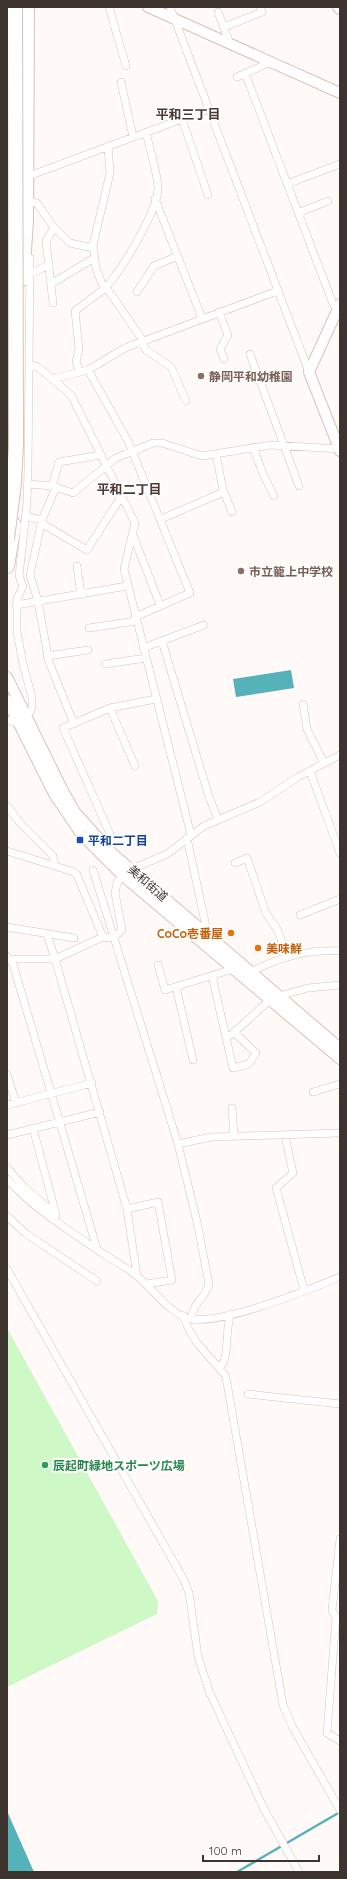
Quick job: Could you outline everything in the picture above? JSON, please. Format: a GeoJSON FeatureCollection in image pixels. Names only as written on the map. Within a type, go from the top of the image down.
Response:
{"type":"FeatureCollection","features":[{"type":"Feature","properties":{"kind":"highway"},"geometry":{"type":"LineString","coordinates":[[7,539],[14,483],[16,444],[15,7]]}},
{"type":"Feature","properties":{"kind":"highway"},"geometry":{"type":"LineString","coordinates":[[7,566],[22,516],[21,289],[26,201],[27,7]]}},
{"type":"Feature","properties":{"kind":"street"},"geometry":{"type":"LineString","coordinates":[[110,7],[126,66]]}},
{"type":"Feature","properties":{"kind":"street"},"geometry":{"type":"LineString","coordinates":[[148,7],[340,93]]}},
{"type":"Feature","properties":{"kind":"street"},"geometry":{"type":"LineString","coordinates":[[28,484],[54,486],[73,493],[106,464],[153,443],[162,443],[196,455],[216,454],[253,447],[283,445],[340,450],[277,290],[210,109],[170,7]]}},
{"type":"Feature","properties":{"kind":"street"},"geometry":{"type":"LineString","coordinates":[[224,27],[262,12],[260,7]]}},
{"type":"Feature","properties":{"kind":"street"},"geometry":{"type":"LineString","coordinates":[[218,12],[230,44]]}},
{"type":"Feature","properties":{"kind":"street"},"geometry":{"type":"LineString","coordinates":[[237,77],[271,62]]}},
{"type":"Feature","properties":{"kind":"street"},"geometry":{"type":"LineString","coordinates":[[246,73],[333,304],[339,306],[309,372]]}},
{"type":"Feature","properties":{"kind":"street"},"geometry":{"type":"LineString","coordinates":[[121,82],[133,137]]}},
{"type":"Feature","properties":{"kind":"street"},"geometry":{"type":"LineString","coordinates":[[7,184],[210,109]]}},
{"type":"Feature","properties":{"kind":"street"},"geometry":{"type":"LineString","coordinates":[[182,119],[208,195]]}},
{"type":"Feature","properties":{"kind":"street"},"geometry":{"type":"LineString","coordinates":[[80,372],[76,362],[79,349],[75,311],[111,282],[143,229],[155,199],[157,184],[146,132]]}},
{"type":"Feature","properties":{"kind":"street"},"geometry":{"type":"LineString","coordinates":[[108,146],[110,173],[93,248],[94,258],[105,288],[143,342],[146,350],[171,367],[186,401]]}},
{"type":"Feature","properties":{"kind":"street"},"geometry":{"type":"LineString","coordinates":[[287,184],[340,164]]}},
{"type":"Feature","properties":{"kind":"street"},"geometry":{"type":"LineString","coordinates":[[155,199],[202,318]]}},
{"type":"Feature","properties":{"kind":"street"},"geometry":{"type":"LineString","coordinates":[[26,201],[37,203],[54,228],[70,243],[93,248]]}},
{"type":"Feature","properties":{"kind":"street"},"geometry":{"type":"LineString","coordinates":[[298,213],[328,201]]}},
{"type":"Feature","properties":{"kind":"street"},"geometry":{"type":"LineString","coordinates":[[53,303],[46,241],[54,228]]}},
{"type":"Feature","properties":{"kind":"street"},"geometry":{"type":"LineString","coordinates":[[7,720],[22,721],[32,708],[32,698],[19,649],[16,605],[18,594],[23,586],[19,576],[22,516],[28,484],[30,242],[25,229]]}},
{"type":"Feature","properties":{"kind":"street"},"geometry":{"type":"LineString","coordinates":[[137,292],[154,266],[178,256]]}},
{"type":"Feature","properties":{"kind":"street"},"geometry":{"type":"LineString","coordinates":[[51,284],[94,258]]}},
{"type":"Feature","properties":{"kind":"street"},"geometry":{"type":"LineString","coordinates":[[30,274],[49,265]]}},
{"type":"Feature","properties":{"kind":"street"},"geometry":{"type":"LineString","coordinates":[[53,379],[88,370],[125,348],[277,290]]}},
{"type":"Feature","properties":{"kind":"street"},"geometry":{"type":"LineString","coordinates":[[218,312],[228,335],[220,349],[224,360]]}},
{"type":"Feature","properties":{"kind":"street"},"geometry":{"type":"LineString","coordinates":[[250,354],[299,486]]}},
{"type":"Feature","properties":{"kind":"street"},"geometry":{"type":"LineString","coordinates":[[30,365],[38,367],[71,395],[135,523],[133,535],[124,563],[127,586],[189,837],[208,936]]}},
{"type":"Feature","properties":{"kind":"street"},"geometry":{"type":"LineString","coordinates":[[88,370],[133,451],[190,593],[160,605],[136,619],[89,628]]}},
{"type":"Feature","properties":{"kind":"street"},"geometry":{"type":"LineString","coordinates":[[253,447],[263,474],[274,496]]}},
{"type":"Feature","properties":{"kind":"street"},"geometry":{"type":"LineString","coordinates":[[216,454],[224,492],[232,512]]}},
{"type":"Feature","properties":{"kind":"street"},"geometry":{"type":"LineString","coordinates":[[74,724],[47,656],[38,601],[30,575],[42,521],[54,486],[59,462],[101,455]]}},
{"type":"Feature","properties":{"kind":"street"},"geometry":{"type":"LineString","coordinates":[[161,519],[224,492]]}},
{"type":"Feature","properties":{"kind":"street"},"geometry":{"type":"LineString","coordinates":[[22,516],[42,521],[87,550],[121,497]]}},
{"type":"Feature","properties":{"kind":"street"},"geometry":{"type":"LineString","coordinates":[[133,535],[160,605]]}},
{"type":"Feature","properties":{"kind":"street"},"geometry":{"type":"LineString","coordinates":[[76,566],[81,595]]}},
{"type":"Feature","properties":{"kind":"street"},"geometry":{"type":"LineString","coordinates":[[16,605],[127,586]]}},
{"type":"Feature","properties":{"kind":"street"},"geometry":{"type":"LineString","coordinates":[[143,648],[204,625]]}},
{"type":"Feature","properties":{"kind":"street"},"geometry":{"type":"LineString","coordinates":[[162,641],[208,796],[218,819]]}},
{"type":"Feature","properties":{"kind":"street"},"geometry":{"type":"LineString","coordinates":[[47,656],[88,650]]}},
{"type":"Feature","properties":{"kind":"street"},"geometry":{"type":"LineString","coordinates":[[105,664],[146,658]]}},
{"type":"Feature","properties":{"kind":"street","name":"美和街道"},"geometry":{"type":"LineString","coordinates":[[7,678],[22,721],[54,794],[68,816],[86,838],[123,876],[234,969],[275,998],[340,1048]]}},
{"type":"Feature","properties":{"kind":"street"},"geometry":{"type":"LineString","coordinates":[[105,845],[110,834],[63,728],[110,708],[156,699]]}},
{"type":"Feature","properties":{"kind":"street","name":"美和街道"},"geometry":{"type":"LineString","coordinates":[[7,700],[22,721],[75,812],[105,845],[251,972],[275,998],[340,1059]]}},
{"type":"Feature","properties":{"kind":"street"},"geometry":{"type":"LineString","coordinates":[[304,704],[307,728],[324,763]]}},
{"type":"Feature","properties":{"kind":"street"},"geometry":{"type":"LineString","coordinates":[[110,708],[135,766]]}},
{"type":"Feature","properties":{"kind":"street"},"geometry":{"type":"LineString","coordinates":[[8,958],[55,959],[103,937],[113,938],[122,930],[115,893],[116,883],[123,876],[132,869],[167,854],[204,826],[260,802],[310,771],[340,755]]}},
{"type":"Feature","properties":{"kind":"street"},"geometry":{"type":"LineString","coordinates":[[310,771],[340,853]]}},
{"type":"Feature","properties":{"kind":"street"},"geometry":{"type":"LineString","coordinates":[[7,806],[20,823],[53,856],[54,865]]}},
{"type":"Feature","properties":{"kind":"street"},"geometry":{"type":"LineString","coordinates":[[7,851],[74,872],[77,875],[103,937]]}},
{"type":"Feature","properties":{"kind":"street"},"geometry":{"type":"LineString","coordinates":[[235,863],[247,858],[266,914],[278,931],[287,956]]}},
{"type":"Feature","properties":{"kind":"street"},"geometry":{"type":"LineString","coordinates":[[93,870],[178,1144],[197,1222],[209,1284],[208,1290],[194,1308],[192,1319]]}},
{"type":"Feature","properties":{"kind":"street"},"geometry":{"type":"LineString","coordinates":[[300,915],[340,899]]}},
{"type":"Feature","properties":{"kind":"street"},"geometry":{"type":"LineString","coordinates":[[7,927],[74,938]]}},
{"type":"Feature","properties":{"kind":"street"},"geometry":{"type":"LineString","coordinates":[[47,934],[92,1083],[127,1209],[137,1276]]}},
{"type":"Feature","properties":{"kind":"street"},"geometry":{"type":"LineString","coordinates":[[251,972],[287,956],[314,951],[340,951]]}},
{"type":"Feature","properties":{"kind":"street"},"geometry":{"type":"LineString","coordinates":[[8,958],[13,964],[50,1094],[97,1249]]}},
{"type":"Feature","properties":{"kind":"street"},"geometry":{"type":"LineString","coordinates":[[158,965],[165,990],[234,969]]}},
{"type":"Feature","properties":{"kind":"street"},"geometry":{"type":"LineString","coordinates":[[212,976],[233,1068],[249,1064],[256,1053],[234,1032]]}},
{"type":"Feature","properties":{"kind":"street"},"geometry":{"type":"LineString","coordinates":[[226,1039],[275,998],[308,988],[340,985]]}},
{"type":"Feature","properties":{"kind":"street"},"geometry":{"type":"LineString","coordinates":[[176,987],[192,1060]]}},
{"type":"Feature","properties":{"kind":"street"},"geometry":{"type":"LineString","coordinates":[[7,1074],[16,1103]]}},
{"type":"Feature","properties":{"kind":"street"},"geometry":{"type":"LineString","coordinates":[[7,1105],[92,1083]]}},
{"type":"Feature","properties":{"kind":"street"},"geometry":{"type":"LineString","coordinates":[[313,1092],[340,1084]]}},
{"type":"Feature","properties":{"kind":"street"},"geometry":{"type":"LineString","coordinates":[[232,1108],[234,1136]]}},
{"type":"Feature","properties":{"kind":"street"},"geometry":{"type":"LineString","coordinates":[[7,1135],[100,1112]]}},
{"type":"Feature","properties":{"kind":"street"},"geometry":{"type":"LineString","coordinates":[[33,1128],[59,1223]]}},
{"type":"Feature","properties":{"kind":"street"},"geometry":{"type":"LineString","coordinates":[[178,1144],[211,1137],[285,1136],[340,1133]]}},
{"type":"Feature","properties":{"kind":"street"},"geometry":{"type":"LineString","coordinates":[[285,1136],[294,1173],[276,1188],[304,1290]]}},
{"type":"Feature","properties":{"kind":"street"},"geometry":{"type":"LineString","coordinates":[[7,1168],[25,1188],[56,1215]]}},
{"type":"Feature","properties":{"kind":"street"},"geometry":{"type":"LineString","coordinates":[[7,1179],[30,1201],[59,1223],[137,1276],[176,1312],[192,1319],[204,1320],[232,1314],[340,1277]]}},
{"type":"Feature","properties":{"kind":"street"},"geometry":{"type":"LineString","coordinates":[[127,1209],[158,1202],[172,1280],[146,1284]]}},
{"type":"Feature","properties":{"kind":"street"},"geometry":{"type":"LineString","coordinates":[[7,1216],[30,1237],[97,1281]]}},
{"type":"Feature","properties":{"kind":"street"},"geometry":{"type":"LineString","coordinates":[[7,1269],[184,1580],[189,1594],[203,1674],[244,1768],[272,1825],[299,1872]]}},
{"type":"Feature","properties":{"kind":"street"},"geometry":{"type":"LineString","coordinates":[[219,1368],[224,1361],[227,1324],[232,1314]]}},
{"type":"Feature","properties":{"kind":"street"},"geometry":{"type":"LineString","coordinates":[[183,1316],[192,1336],[219,1368],[227,1383],[283,1705],[292,1726],[340,1810]]}},
{"type":"Feature","properties":{"kind":"street"},"geometry":{"type":"LineString","coordinates":[[248,1394],[340,1404]]}},
{"type":"Feature","properties":{"kind":"street"},"geometry":{"type":"LineString","coordinates":[[340,1539],[332,1610],[338,1618],[327,1733],[340,1741]]}},
{"type":"Feature","properties":{"kind":"green space","name":"辰起町緑地スポーツ広場"},"geometry":{"type":"Polygon","coordinates":[[[7,1328],[158,1601],[157,1614],[7,1687],[7,1328]]]}},
{"type":"Feature","properties":{"kind":"water"},"geometry":{"type":"Polygon","coordinates":[[[291,670],[294,688],[236,697],[233,679],[291,670]]]}},
{"type":"Feature","properties":{"kind":"water"},"geometry":{"type":"Polygon","coordinates":[[[7,1811],[34,1872],[7,1872],[7,1811]]]}},
{"type":"Feature","properties":{"kind":"waterway"},"geometry":{"type":"LineString","coordinates":[[237,1872],[340,1812]]}},
{"type":"Feature","properties":{"kind":"place","name":"静岡平和幼稚園"},"geometry":{"type":"Point","coordinates":[201,376]}},
{"type":"Feature","properties":{"kind":"place","name":"市立籠上中学校"},"geometry":{"type":"Point","coordinates":[241,571]}},
{"type":"Feature","properties":{"kind":"place","name":"平和二丁目"},"geometry":{"type":"Point","coordinates":[80,840]}},
{"type":"Feature","properties":{"kind":"place","name":"CoCo壱番屋"},"geometry":{"type":"Point","coordinates":[231,933]}},
{"type":"Feature","properties":{"kind":"place","name":"美味鮮"},"geometry":{"type":"Point","coordinates":[258,948]}},
{"type":"Feature","properties":{"kind":"place","name":"辰起町緑地スポーツ広場"},"geometry":{"type":"Point","coordinates":[45,1465]}},
{"type":"Feature","properties":{"kind":"district","name":"平和三丁目"},"geometry":{"type":"Point","coordinates":[188,114]}},
{"type":"Feature","properties":{"kind":"district","name":"平和二丁目"},"geometry":{"type":"Point","coordinates":[129,489]}}]}
